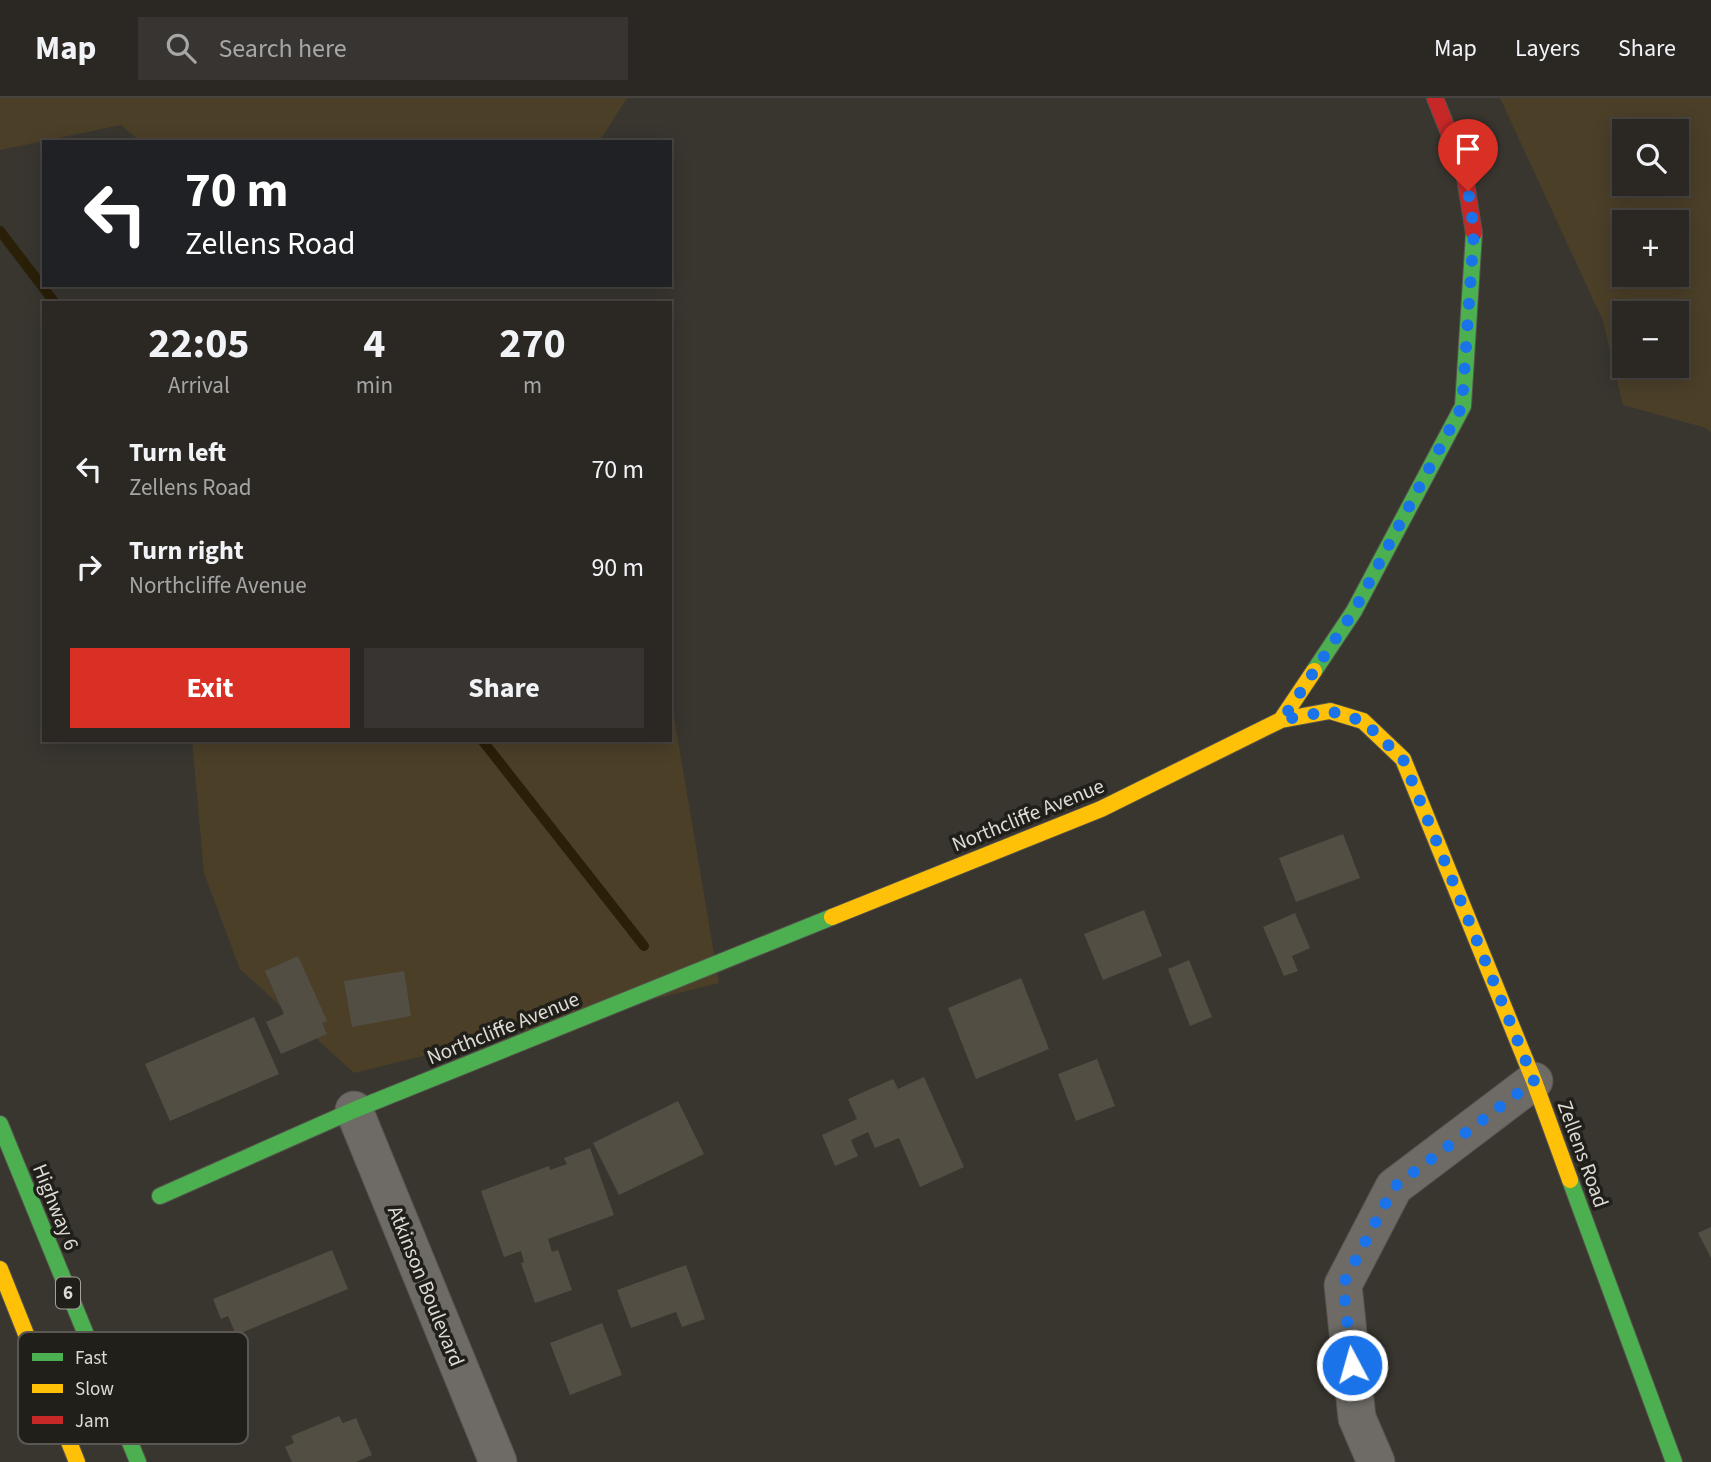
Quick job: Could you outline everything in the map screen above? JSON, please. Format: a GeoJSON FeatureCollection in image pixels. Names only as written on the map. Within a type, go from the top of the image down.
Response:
{"type":"FeatureCollection","features":[{"type":"Feature","properties":{"kind":"main road"},"geometry":{"type":"LineString","coordinates":[[1282,720],[1354,611],[1462,406],[1474,230],[1464,170],[1435,98]]}},
{"type":"Feature","properties":{"kind":"main road","name":"Zellens Road"},"geometry":{"type":"LineString","coordinates":[[1282,720],[1330,711],[1363,721],[1403,759],[1534,1081],[1674,1462]]}},
{"type":"Feature","properties":{"kind":"main road","name":"Northcliffe Avenue"},"geometry":{"type":"LineString","coordinates":[[160,1196],[354,1110],[1101,809],[1282,720]]}},
{"type":"Feature","properties":{"kind":"main road","name":"Highway 6"},"geometry":{"type":"LineString","coordinates":[[0,1124],[85,1332]]}},
{"type":"Feature","properties":{"kind":"main road"},"geometry":{"type":"LineString","coordinates":[[0,1269],[25,1332]]}},
{"type":"Feature","properties":{"kind":"main road"},"geometry":{"type":"LineString","coordinates":[[70,1444],[77,1462]]}},
{"type":"Feature","properties":{"kind":"main road","name":"Highway 6"},"geometry":{"type":"LineString","coordinates":[[131,1444],[138,1462]]}},
{"type":"Feature","properties":{"kind":"street"},"geometry":{"type":"LineString","coordinates":[[1376,1462],[1357,1418],[1343,1284],[1394,1187],[1534,1081]]}},
{"type":"Feature","properties":{"kind":"street","name":"Atkinson Boulevard"},"geometry":{"type":"LineString","coordinates":[[354,1110],[498,1462]]}},
{"type":"Feature","properties":{"kind":"shaded area"},"geometry":{"type":"Polygon","coordinates":[[[0,98],[627,98],[600,140],[139,140],[121,125],[0,150],[0,98]]]}},
{"type":"Feature","properties":{"kind":"shaded area"},"geometry":{"type":"Polygon","coordinates":[[[1500,98],[1711,98],[1711,433],[1706,428],[1623,405],[1617,378],[1689,378],[1689,301],[1612,301],[1612,359],[1603,321],[1500,98]]]}},
{"type":"Feature","properties":{"kind":"shaded area"},"geometry":{"type":"Polygon","coordinates":[[[672,705],[719,983],[354,1073],[240,969],[204,873],[192,742],[672,742],[672,705]]]}},
{"type":"Feature","properties":{"kind":"building"},"geometry":{"type":"Polygon","coordinates":[[[1343,834],[1360,878],[1296,902],[1279,858],[1343,834]]]}},
{"type":"Feature","properties":{"kind":"building"},"geometry":{"type":"Polygon","coordinates":[[[1144,910],[1162,956],[1103,980],[1084,934],[1144,910]]]}},
{"type":"Feature","properties":{"kind":"building"},"geometry":{"type":"Polygon","coordinates":[[[1295,913],[1310,948],[1292,956],[1298,971],[1284,976],[1263,927],[1295,913]]]}},
{"type":"Feature","properties":{"kind":"building"},"geometry":{"type":"Polygon","coordinates":[[[298,956],[327,1021],[322,1023],[327,1034],[281,1054],[266,1022],[284,1014],[265,971],[298,956]]]}},
{"type":"Feature","properties":{"kind":"building"},"geometry":{"type":"Polygon","coordinates":[[[1189,960],[1212,1017],[1190,1026],[1168,969],[1189,960]]]}},
{"type":"Feature","properties":{"kind":"building"},"geometry":{"type":"Polygon","coordinates":[[[404,971],[411,1016],[352,1027],[344,981],[404,971]]]}},
{"type":"Feature","properties":{"kind":"building"},"geometry":{"type":"Polygon","coordinates":[[[1021,978],[1049,1049],[976,1079],[948,1008],[1021,978]]]}},
{"type":"Feature","properties":{"kind":"building"},"geometry":{"type":"Polygon","coordinates":[[[254,1017],[279,1074],[170,1121],[145,1064],[254,1017]]]}},
{"type":"Feature","properties":{"kind":"building"},"geometry":{"type":"Polygon","coordinates":[[[1097,1059],[1115,1106],[1076,1121],[1058,1074],[1097,1059]]]}},
{"type":"Feature","properties":{"kind":"building"},"geometry":{"type":"Polygon","coordinates":[[[924,1077],[964,1167],[920,1187],[899,1138],[875,1148],[868,1132],[851,1140],[858,1156],[835,1166],[822,1135],[857,1119],[848,1099],[893,1079],[898,1089],[924,1077]]]}},
{"type":"Feature","properties":{"kind":"building"},"geometry":{"type":"Polygon","coordinates":[[[678,1101],[704,1154],[619,1195],[593,1143],[678,1101]]]}},
{"type":"Feature","properties":{"kind":"building"},"geometry":{"type":"Polygon","coordinates":[[[590,1148],[614,1215],[548,1239],[552,1252],[558,1250],[572,1290],[535,1303],[521,1263],[524,1262],[521,1251],[504,1257],[481,1191],[549,1166],[550,1170],[567,1164],[564,1158],[590,1148]]]}},
{"type":"Feature","properties":{"kind":"building"},"geometry":{"type":"Polygon","coordinates":[[[1711,1227],[1711,1258],[1698,1233],[1711,1227]]]}},
{"type":"Feature","properties":{"kind":"building"},"geometry":{"type":"Polygon","coordinates":[[[332,1250],[348,1289],[243,1332],[235,1332],[228,1316],[221,1319],[213,1299],[332,1250]]]}},
{"type":"Feature","properties":{"kind":"building"},"geometry":{"type":"Polygon","coordinates":[[[686,1265],[705,1319],[682,1327],[676,1312],[631,1328],[617,1290],[686,1265]]]}},
{"type":"Feature","properties":{"kind":"building"},"geometry":{"type":"Polygon","coordinates":[[[602,1323],[622,1375],[570,1395],[550,1343],[602,1323]]]}},
{"type":"Feature","properties":{"kind":"building"},"geometry":{"type":"Polygon","coordinates":[[[339,1416],[343,1423],[356,1418],[372,1455],[356,1462],[292,1462],[285,1447],[294,1443],[291,1436],[339,1416]]]}},
{"type":"Feature","properties":{"kind":"waterway"},"geometry":{"type":"LineString","coordinates":[[0,231],[42,286]]}},
{"type":"Feature","properties":{"kind":"waterway"},"geometry":{"type":"LineString","coordinates":[[43,287],[53,301]]}},
{"type":"Feature","properties":{"kind":"waterway"},"geometry":{"type":"LineString","coordinates":[[484,742],[644,946]]}},
{"type":"Feature","properties":{"kind":"traffic: fast"},"geometry":{"type":"LineString","coordinates":[[1314,671],[1354,611],[1463,406],[1474,233]]}},
{"type":"Feature","properties":{"kind":"traffic: fast"},"geometry":{"type":"LineString","coordinates":[[160,1196],[354,1110],[832,917]]}},
{"type":"Feature","properties":{"kind":"traffic: fast"},"geometry":{"type":"LineString","coordinates":[[0,1124],[85,1332]]}},
{"type":"Feature","properties":{"kind":"traffic: fast"},"geometry":{"type":"LineString","coordinates":[[1570,1180],[1674,1462]]}},
{"type":"Feature","properties":{"kind":"traffic: fast"},"geometry":{"type":"LineString","coordinates":[[131,1444],[138,1462]]}},
{"type":"Feature","properties":{"kind":"traffic: slow"},"geometry":{"type":"LineString","coordinates":[[832,917],[1101,809],[1281,720],[1314,671]]}},
{"type":"Feature","properties":{"kind":"traffic: slow"},"geometry":{"type":"LineString","coordinates":[[1281,720],[1330,711],[1363,721],[1403,759],[1534,1081],[1570,1180]]}},
{"type":"Feature","properties":{"kind":"traffic: slow"},"geometry":{"type":"LineString","coordinates":[[0,1269],[25,1332]]}},
{"type":"Feature","properties":{"kind":"traffic: slow"},"geometry":{"type":"LineString","coordinates":[[70,1444],[77,1462]]}},
{"type":"Feature","properties":{"kind":"traffic: jam"},"geometry":{"type":"LineString","coordinates":[[1435,98],[1464,171],[1474,233]]}},
{"type":"Feature","properties":{"kind":"route"},"geometry":{"type":"LineString","coordinates":[[1352,1365],[1343,1284],[1394,1187],[1534,1081],[1403,759],[1363,721],[1330,711],[1282,720],[1354,611],[1462,406],[1474,230],[1468,191]]}}]}
